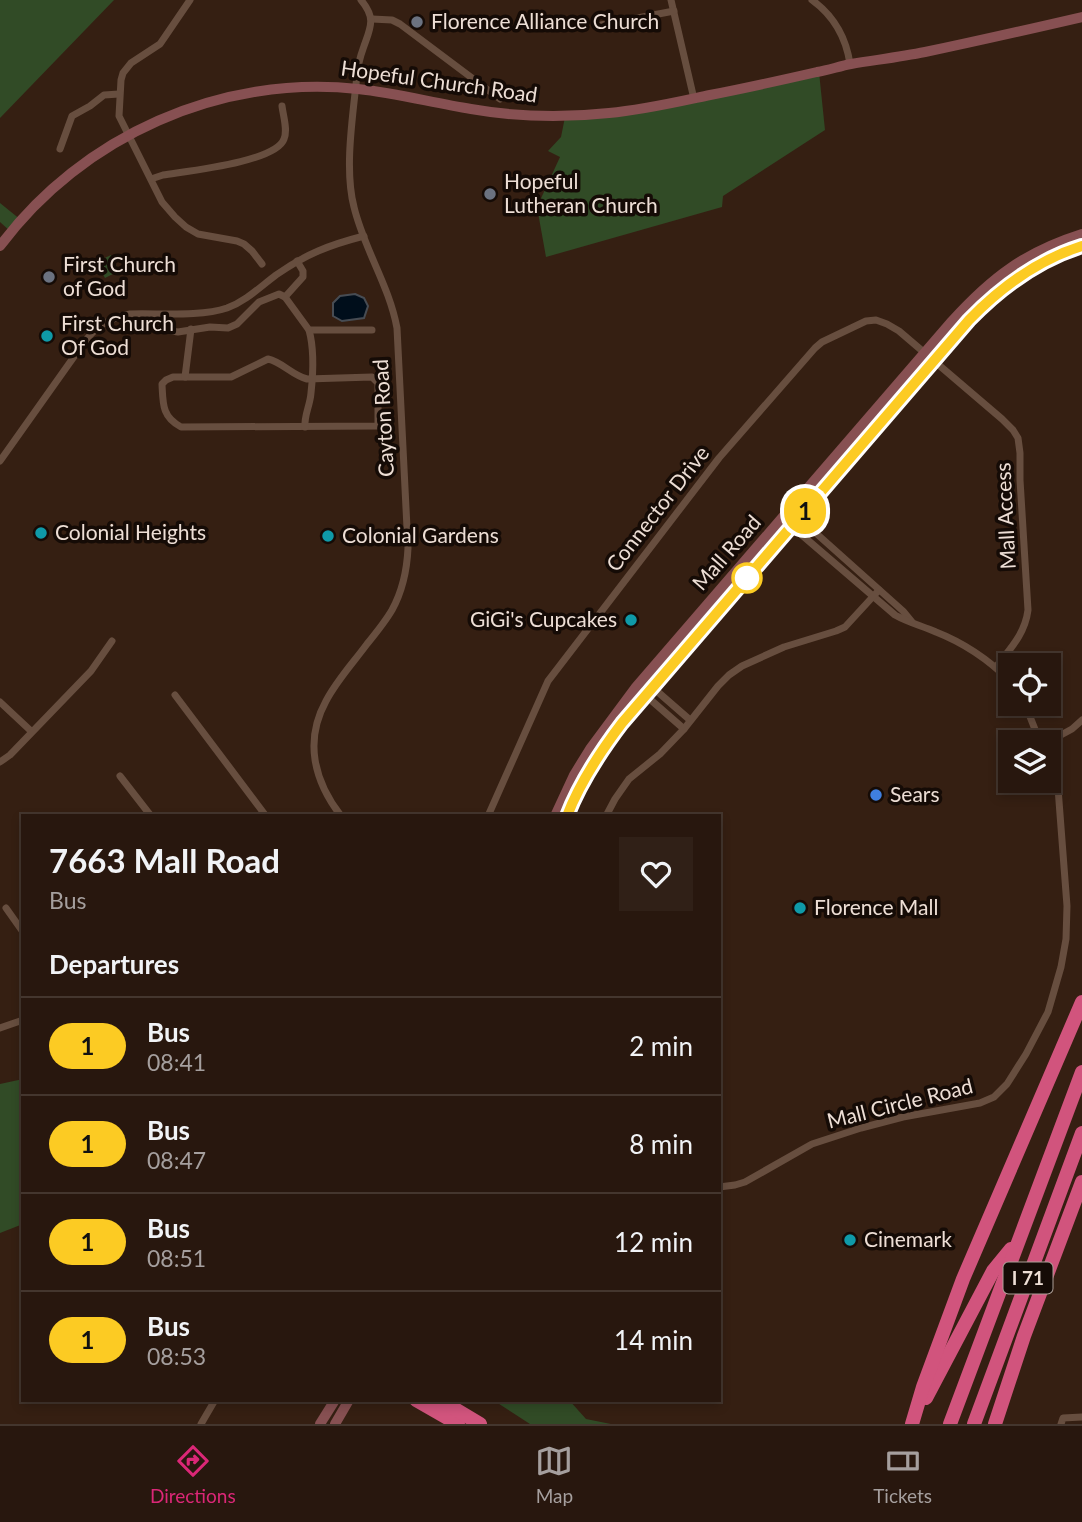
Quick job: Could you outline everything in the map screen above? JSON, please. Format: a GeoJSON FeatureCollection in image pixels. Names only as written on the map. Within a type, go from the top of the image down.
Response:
{"type":"FeatureCollection","features":[{"type":"Feature","properties":{"kind":"highway"},"geometry":{"type":"LineString","coordinates":[[912,1424],[963,1279],[1082,1002]]}},
{"type":"Feature","properties":{"kind":"highway","name":"I 71"},"geometry":{"type":"LineString","coordinates":[[950,1424],[1082,1072]]}},
{"type":"Feature","properties":{"kind":"highway","name":"I 71"},"geometry":{"type":"LineString","coordinates":[[974,1424],[1082,1133]]}},
{"type":"Feature","properties":{"kind":"highway"},"geometry":{"type":"LineString","coordinates":[[995,1424],[1024,1336],[1082,1182]]}},
{"type":"Feature","properties":{"kind":"highway"},"geometry":{"type":"LineString","coordinates":[[905,1424],[930,1391],[993,1272],[1020,1236]]}},
{"type":"Feature","properties":{"kind":"highway"},"geometry":{"type":"LineString","coordinates":[[420,1402],[458,1424]]}},
{"type":"Feature","properties":{"kind":"highway"},"geometry":{"type":"LineString","coordinates":[[443,1402],[480,1424]]}},
{"type":"Feature","properties":{"kind":"main road","name":"Hopeful Church Road"},"geometry":{"type":"LineString","coordinates":[[0,246],[24,216],[54,187],[87,161],[128,135],[180,112],[240,95],[295,87],[356,88],[489,112],[565,117],[638,110],[1082,17]]}},
{"type":"Feature","properties":{"kind":"main road","name":"Mall Road"},"geometry":{"type":"LineString","coordinates":[[568,814],[585,778],[622,723],[928,357],[972,299],[1016,263],[1041,249],[1082,234]]}},
{"type":"Feature","properties":{"kind":"main road","name":"Mall Road"},"geometry":{"type":"LineString","coordinates":[[928,357],[1009,284],[1035,266],[1082,246]]}},
{"type":"Feature","properties":{"kind":"main road","name":"Mall Road"},"geometry":{"type":"LineString","coordinates":[[556,814],[590,749],[640,683],[791,518]]}},
{"type":"Feature","properties":{"kind":"main road"},"geometry":{"type":"LineString","coordinates":[[320,1424],[334,1402]]}},
{"type":"Feature","properties":{"kind":"main road"},"geometry":{"type":"LineString","coordinates":[[335,1424],[348,1402]]}},
{"type":"Feature","properties":{"kind":"street"},"geometry":{"type":"LineString","coordinates":[[190,0],[160,44],[126,68],[121,80],[119,116],[162,202],[186,228],[198,234],[244,244],[262,264]]}},
{"type":"Feature","properties":{"kind":"street"},"geometry":{"type":"LineString","coordinates":[[361,0],[372,19],[392,20],[400,24],[500,99]]}},
{"type":"Feature","properties":{"kind":"street"},"geometry":{"type":"LineString","coordinates":[[671,0],[694,99]]}},
{"type":"Feature","properties":{"kind":"street"},"geometry":{"type":"LineString","coordinates":[[812,0],[833,19],[846,44],[850,64]]}},
{"type":"Feature","properties":{"kind":"street"},"geometry":{"type":"LineString","coordinates":[[601,25],[674,10]]}},
{"type":"Feature","properties":{"kind":"street","name":"Cayton Road"},"geometry":{"type":"LineString","coordinates":[[340,814],[326,794],[317,772],[314,751],[316,726],[330,693],[391,611],[402,587],[408,548],[397,327],[390,299],[354,210],[349,181],[358,66],[372,19]]}},
{"type":"Feature","properties":{"kind":"street"},"geometry":{"type":"LineString","coordinates":[[60,149],[72,116],[104,95],[120,94]]}},
{"type":"Feature","properties":{"kind":"street"},"geometry":{"type":"LineString","coordinates":[[151,178],[246,160],[272,151],[280,146],[285,136],[282,106]]}},
{"type":"Feature","properties":{"kind":"street"},"geometry":{"type":"LineString","coordinates":[[0,461],[83,344],[106,322],[130,314],[209,312],[227,308],[298,261],[330,244],[364,236]]}},
{"type":"Feature","properties":{"kind":"street"},"geometry":{"type":"LineString","coordinates":[[285,297],[303,277],[298,261]]}},
{"type":"Feature","properties":{"kind":"street"},"geometry":{"type":"LineString","coordinates":[[135,325],[178,332],[210,327],[228,328],[237,324],[259,302],[281,294],[309,330],[312,341],[312,393],[304,421],[305,427]]}},
{"type":"Feature","properties":{"kind":"street","name":"Connector Drive"},"geometry":{"type":"LineString","coordinates":[[489,814],[548,681],[719,458],[815,348],[866,321],[876,320],[899,331],[928,357]]}},
{"type":"Feature","properties":{"kind":"street"},"geometry":{"type":"LineString","coordinates":[[185,377],[191,329]]}},
{"type":"Feature","properties":{"kind":"street"},"geometry":{"type":"LineString","coordinates":[[309,330],[372,330]]}},
{"type":"Feature","properties":{"kind":"street","name":"Mall Access"},"geometry":{"type":"LineString","coordinates":[[928,357],[1002,419],[1015,433],[1019,442],[1027,620],[1018,639],[996,667]]}},
{"type":"Feature","properties":{"kind":"street"},"geometry":{"type":"LineString","coordinates":[[271,359],[301,378],[312,379],[372,377],[378,383],[378,426],[181,427],[174,424],[163,408],[162,384],[173,377],[231,377],[271,359]]}},
{"type":"Feature","properties":{"kind":"street"},"geometry":{"type":"LineString","coordinates":[[791,518],[879,590],[915,625]]}},
{"type":"Feature","properties":{"kind":"street"},"geometry":{"type":"LineString","coordinates":[[791,518],[895,615],[958,642],[996,667]]}},
{"type":"Feature","properties":{"kind":"street"},"geometry":{"type":"LineString","coordinates":[[607,814],[629,779],[660,754],[729,675],[742,666],[784,647],[845,627],[879,590]]}},
{"type":"Feature","properties":{"kind":"street"},"geometry":{"type":"LineString","coordinates":[[0,762],[10,755],[91,671],[112,641]]}},
{"type":"Feature","properties":{"kind":"street"},"geometry":{"type":"LineString","coordinates":[[640,683],[684,729]]}},
{"type":"Feature","properties":{"kind":"street"},"geometry":{"type":"LineString","coordinates":[[649,692],[690,720]]}},
{"type":"Feature","properties":{"kind":"street"},"geometry":{"type":"LineString","coordinates":[[175,695],[264,814]]}},
{"type":"Feature","properties":{"kind":"street"},"geometry":{"type":"LineString","coordinates":[[0,702],[31,731]]}},
{"type":"Feature","properties":{"kind":"street"},"geometry":{"type":"LineString","coordinates":[[1061,735],[1082,720]]}},
{"type":"Feature","properties":{"kind":"street"},"geometry":{"type":"LineString","coordinates":[[120,776],[149,814]]}},
{"type":"Feature","properties":{"kind":"street","name":"Mall Circle Road"},"geometry":{"type":"LineString","coordinates":[[721,1187],[745,1182],[812,1144],[903,1117],[980,1103],[994,1097],[1007,1084],[1048,1012],[1059,979],[1066,939],[1067,906],[1058,793]]}},
{"type":"Feature","properties":{"kind":"street"},"geometry":{"type":"LineString","coordinates":[[6,908],[21,929]]}},
{"type":"Feature","properties":{"kind":"street"},"geometry":{"type":"LineString","coordinates":[[0,1028],[21,1021]]}},
{"type":"Feature","properties":{"kind":"street"},"geometry":{"type":"LineString","coordinates":[[201,1424],[214,1402]]}},
{"type":"Feature","properties":{"kind":"street"},"geometry":{"type":"LineString","coordinates":[[1061,1424],[1063,1418],[1082,1418]]}},
{"type":"Feature","properties":{"kind":"green space"},"geometry":{"type":"Polygon","coordinates":[[[0,0],[114,0],[0,118],[0,0]]]}},
{"type":"Feature","properties":{"kind":"green space"},"geometry":{"type":"Polygon","coordinates":[[[819,72],[825,130],[723,196],[722,207],[546,257],[537,207],[560,157],[548,151],[561,137],[565,117],[601,114],[819,72]]]}},
{"type":"Feature","properties":{"kind":"green space"},"geometry":{"type":"Polygon","coordinates":[[[0,203],[21,220],[11,232],[0,222],[0,203]]]}},
{"type":"Feature","properties":{"kind":"green space"},"geometry":{"type":"Polygon","coordinates":[[[111,255],[119,271],[105,278],[96,262],[111,255]]]}},
{"type":"Feature","properties":{"kind":"green space"},"geometry":{"type":"Polygon","coordinates":[[[21,1079],[21,1225],[0,1233],[0,1084],[21,1079]]]}},
{"type":"Feature","properties":{"kind":"green space"},"geometry":{"type":"Polygon","coordinates":[[[496,1402],[571,1402],[586,1419],[611,1424],[530,1424],[496,1402]]]}},
{"type":"Feature","properties":{"kind":"water"},"geometry":{"type":"Polygon","coordinates":[[[355,294],[364,298],[368,306],[364,318],[342,321],[333,316],[333,303],[340,296],[355,294]]]}},
{"type":"Feature","properties":{"kind":"bus line","name":"1"},"geometry":{"type":"LineString","coordinates":[[568,814],[585,778],[622,723],[969,320],[984,304],[1024,273],[1082,246]]}},
{"type":"Feature","properties":{"kind":"place","name":"Florence Alliance Church"},"geometry":{"type":"Point","coordinates":[417,22]}},
{"type":"Feature","properties":{"kind":"place","name":"Hopeful Lutheran Church"},"geometry":{"type":"Point","coordinates":[490,194]}},
{"type":"Feature","properties":{"kind":"place","name":"First Church of God"},"geometry":{"type":"Point","coordinates":[49,277]}},
{"type":"Feature","properties":{"kind":"place","name":"First Church Of God"},"geometry":{"type":"Point","coordinates":[47,336]}},
{"type":"Feature","properties":{"kind":"place","name":"Colonial Heights"},"geometry":{"type":"Point","coordinates":[41,533]}},
{"type":"Feature","properties":{"kind":"place","name":"Colonial Gardens"},"geometry":{"type":"Point","coordinates":[328,536]}},
{"type":"Feature","properties":{"kind":"place","name":"GiGi's Cupcakes"},"geometry":{"type":"Point","coordinates":[631,620]}},
{"type":"Feature","properties":{"kind":"place","name":"Sears"},"geometry":{"type":"Point","coordinates":[876,795]}},
{"type":"Feature","properties":{"kind":"place","name":"Florence Mall"},"geometry":{"type":"Point","coordinates":[800,908]}},
{"type":"Feature","properties":{"kind":"place","name":"Cinemark"},"geometry":{"type":"Point","coordinates":[850,1240]}}]}
